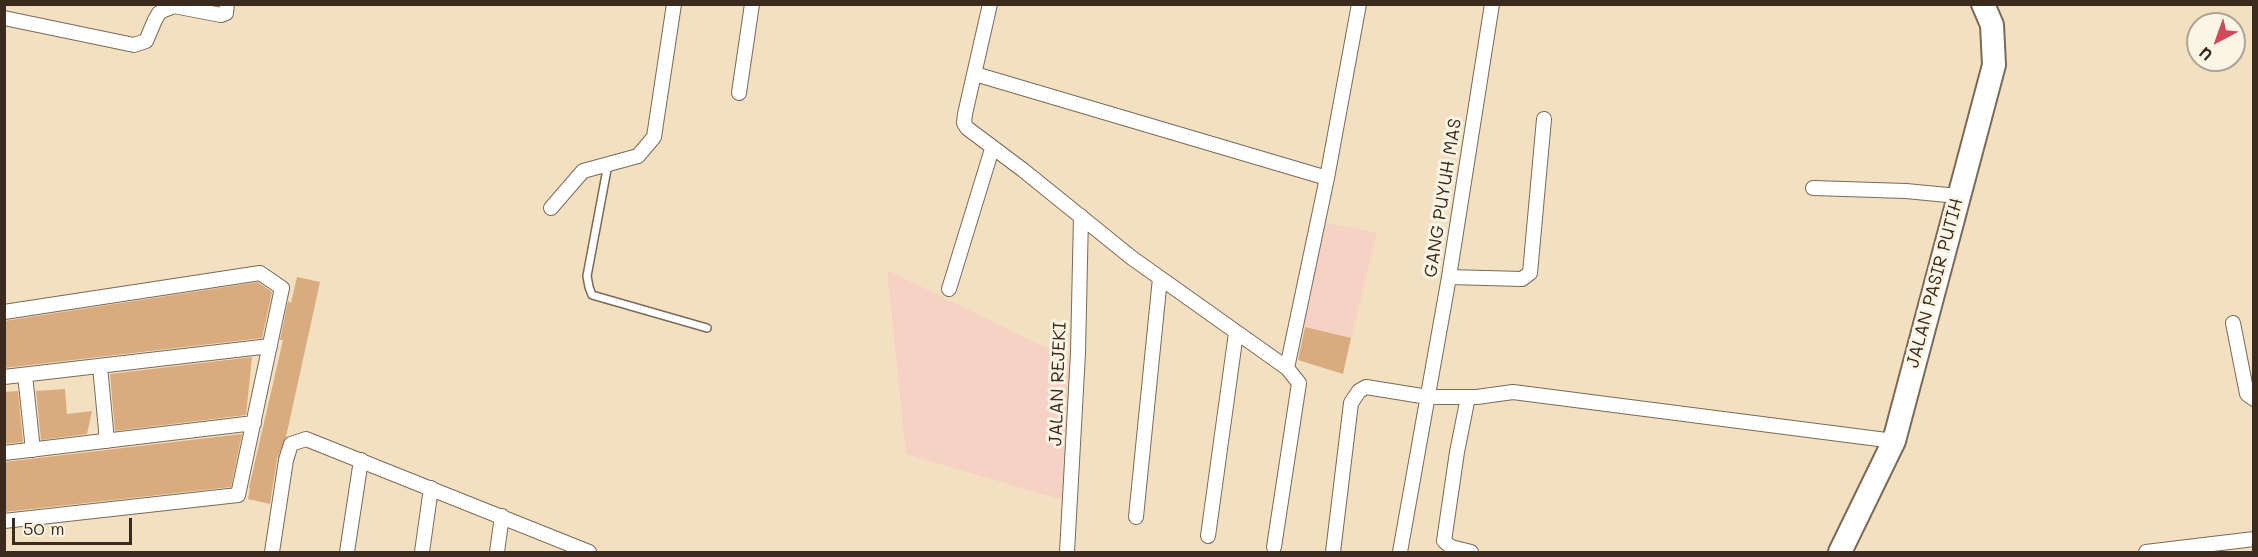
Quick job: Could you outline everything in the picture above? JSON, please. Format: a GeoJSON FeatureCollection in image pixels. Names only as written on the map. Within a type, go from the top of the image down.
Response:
{"type":"FeatureCollection","features":[{"type":"Feature","properties":{"kind":"highway","name":"JALAN PASIR PUTIH"},"geometry":{"type":"LineString","coordinates":[[1840,552],[1894,441],[1994,65],[1992,25],[1983,4]]}},
{"type":"Feature","properties":{"kind":"street"},"geometry":{"type":"LineString","coordinates":[[4,18],[134,45],[146,41],[163,7],[174,6],[221,15],[226,13],[227,4]]}},
{"type":"Feature","properties":{"kind":"street"},"geometry":{"type":"LineString","coordinates":[[551,208],[581,173],[638,156],[654,137],[674,4]]}},
{"type":"Feature","properties":{"kind":"street"},"geometry":{"type":"LineString","coordinates":[[740,93],[752,4]]}},
{"type":"Feature","properties":{"kind":"street"},"geometry":{"type":"LineString","coordinates":[[990,4],[964,123],[972,135],[1023,170],[1160,278],[1287,368],[1299,383],[1274,547]]}},
{"type":"Feature","properties":{"kind":"street"},"geometry":{"type":"LineString","coordinates":[[1287,368],[1327,178],[1359,4]]}},
{"type":"Feature","properties":{"kind":"street","name":"GANG PUYUH MAS"},"geometry":{"type":"LineString","coordinates":[[1400,552],[1449,277],[1492,4]]}},
{"type":"Feature","properties":{"kind":"street"},"geometry":{"type":"LineString","coordinates":[[975,74],[1327,178]]}},
{"type":"Feature","properties":{"kind":"street"},"geometry":{"type":"LineString","coordinates":[[1449,277],[1522,279],[1530,273],[1544,119]]}},
{"type":"Feature","properties":{"kind":"street"},"geometry":{"type":"LineString","coordinates":[[949,290],[993,148]]}},
{"type":"Feature","properties":{"kind":"street"},"geometry":{"type":"LineString","coordinates":[[1813,188],[1906,191],[1958,196]]}},
{"type":"Feature","properties":{"kind":"street","name":"JALAN REJEKI"},"geometry":{"type":"LineString","coordinates":[[1067,552],[1078,353],[1081,216]]}},
{"type":"Feature","properties":{"kind":"street"},"geometry":{"type":"LineString","coordinates":[[4,312],[260,273],[282,288],[238,495],[4,521]]}},
{"type":"Feature","properties":{"kind":"street"},"geometry":{"type":"LineString","coordinates":[[1136,517],[1160,278]]}},
{"type":"Feature","properties":{"kind":"street"},"geometry":{"type":"LineString","coordinates":[[2233,323],[2247,394],[2253,399]]}},
{"type":"Feature","properties":{"kind":"street"},"geometry":{"type":"LineString","coordinates":[[1208,536],[1236,333]]}},
{"type":"Feature","properties":{"kind":"street"},"geometry":{"type":"LineString","coordinates":[[4,378],[270,346]]}},
{"type":"Feature","properties":{"kind":"street"},"geometry":{"type":"LineString","coordinates":[[100,366],[107,441]]}},
{"type":"Feature","properties":{"kind":"street"},"geometry":{"type":"LineString","coordinates":[[25,375],[33,450]]}},
{"type":"Feature","properties":{"kind":"street"},"geometry":{"type":"LineString","coordinates":[[1333,552],[1351,403],[1359,391],[1366,387],[1428,397],[1468,397],[1513,392],[1894,441]]}},
{"type":"Feature","properties":{"kind":"street"},"geometry":{"type":"LineString","coordinates":[[1468,397],[1457,452],[1444,541],[1451,547],[1470,552]]}},
{"type":"Feature","properties":{"kind":"street"},"geometry":{"type":"LineString","coordinates":[[4,453],[254,423]]}},
{"type":"Feature","properties":{"kind":"street"},"geometry":{"type":"LineString","coordinates":[[272,552],[286,460],[291,444],[306,439],[502,516],[569,547],[589,552]]}},
{"type":"Feature","properties":{"kind":"street"},"geometry":{"type":"LineString","coordinates":[[347,552],[361,460]]}},
{"type":"Feature","properties":{"kind":"street"},"geometry":{"type":"LineString","coordinates":[[422,552],[431,488]]}},
{"type":"Feature","properties":{"kind":"street"},"geometry":{"type":"LineString","coordinates":[[497,552],[502,516]]}},
{"type":"Feature","properties":{"kind":"street"},"geometry":{"type":"LineString","coordinates":[[2146,552],[2253,539]]}},
{"type":"Feature","properties":{"kind":"lane"},"geometry":{"type":"LineString","coordinates":[[608,164],[587,276],[592,295],[707,328]]}},
{"type":"Feature","properties":{"kind":"shaded area"},"geometry":{"type":"Polygon","coordinates":[[[1324,222],[1377,233],[1351,338],[1303,327],[1324,222]]]}},
{"type":"Feature","properties":{"kind":"shaded area"},"geometry":{"type":"Polygon","coordinates":[[[887,270],[1071,360],[1069,502],[906,454],[887,270]]]}},
{"type":"Feature","properties":{"kind":"building"},"geometry":{"type":"Polygon","coordinates":[[[297,277],[320,282],[286,437],[277,459],[270,504],[248,499],[249,488],[283,340],[280,340],[288,301],[291,303],[297,277]]]}},
{"type":"Feature","properties":{"kind":"building"},"geometry":{"type":"Polygon","coordinates":[[[258,282],[272,292],[262,338],[4,368],[4,321],[258,282]]]}},
{"type":"Feature","properties":{"kind":"building"},"geometry":{"type":"Polygon","coordinates":[[[1305,327],[1351,338],[1343,374],[1298,360],[1305,327]]]}},
{"type":"Feature","properties":{"kind":"building"},"geometry":{"type":"Polygon","coordinates":[[[252,357],[246,415],[115,431],[110,374],[252,357]]]}},
{"type":"Feature","properties":{"kind":"building"},"geometry":{"type":"Polygon","coordinates":[[[65,389],[67,414],[92,411],[87,434],[41,440],[36,391],[65,389]]]}},
{"type":"Feature","properties":{"kind":"building"},"geometry":{"type":"Polygon","coordinates":[[[18,391],[23,442],[4,444],[4,392],[18,391]]]}},
{"type":"Feature","properties":{"kind":"building"},"geometry":{"type":"Polygon","coordinates":[[[242,434],[231,487],[4,512],[4,462],[242,434]]]}}]}
